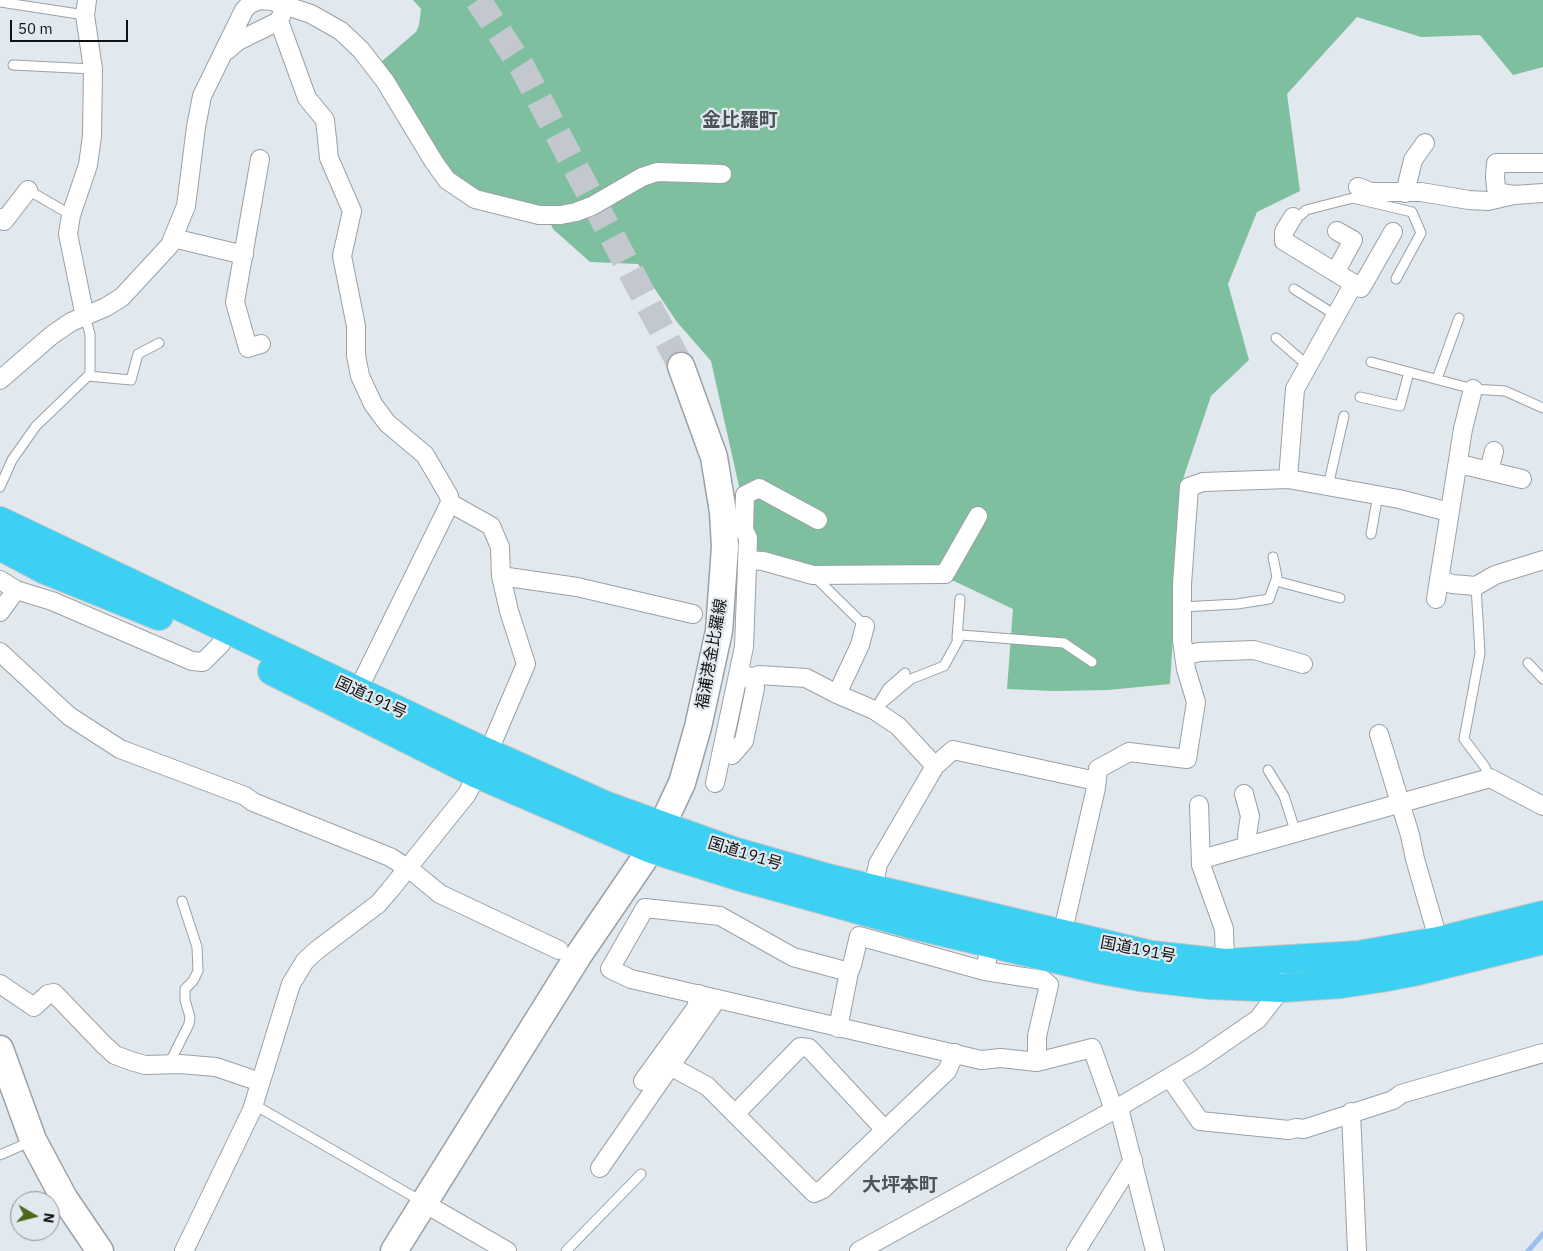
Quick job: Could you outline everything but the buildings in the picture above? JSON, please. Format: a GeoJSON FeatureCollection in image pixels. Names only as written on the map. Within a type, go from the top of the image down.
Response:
{"type":"FeatureCollection","features":[{"type":"Feature","properties":{"kind":"highway","name":"国道191号"},"geometry":{"type":"LineString","coordinates":[[0,521],[224,638],[482,763],[606,806],[657,838],[737,876],[991,944],[1140,977],[1210,984],[1282,988],[1341,984],[1442,952],[1543,914]]}},
{"type":"Feature","properties":{"kind":"highway","name":"国道191号"},"geometry":{"type":"LineString","coordinates":[[0,546],[43,569],[174,622],[224,638]]}},
{"type":"Feature","properties":{"kind":"highway","name":"国道191号"},"geometry":{"type":"LineString","coordinates":[[657,838],[733,851],[873,889],[1152,955],[1225,963],[1282,961],[1358,955],[1442,952],[1543,940]]}},
{"type":"Feature","properties":{"kind":"street"},"geometry":{"type":"LineString","coordinates":[[0,380],[52,335],[106,308],[133,287],[173,238],[186,206],[200,103],[244,10],[250,4],[260,0],[286,4],[323,20],[340,31],[361,50],[390,88],[434,162],[447,180],[475,199],[539,215],[561,215],[592,206],[642,177],[657,172],[722,174]]}},
{"type":"Feature","properties":{"kind":"street"},"geometry":{"type":"LineString","coordinates":[[225,52],[238,41],[279,21],[286,4]]}},
{"type":"Feature","properties":{"kind":"street"},"geometry":{"type":"LineString","coordinates":[[85,317],[68,234],[71,215],[88,165],[91,148],[93,69],[86,8]]}},
{"type":"Feature","properties":{"kind":"street"},"geometry":{"type":"LineString","coordinates":[[279,21],[307,98],[324,120],[330,158],[352,211],[342,256],[356,326],[356,356],[360,376],[373,404],[387,423],[425,455],[449,496],[450,503],[353,700]]}},
{"type":"Feature","properties":{"kind":"street"},"geometry":{"type":"LineString","coordinates":[[1405,193],[1413,160],[1425,143]]}},
{"type":"Feature","properties":{"kind":"street"},"geometry":{"type":"LineString","coordinates":[[260,159],[235,302],[248,348],[261,344]]}},
{"type":"Feature","properties":{"kind":"street"},"geometry":{"type":"LineString","coordinates":[[1514,195],[1501,193],[1496,188],[1496,164],[1543,163]]}},
{"type":"Feature","properties":{"kind":"street"},"geometry":{"type":"LineString","coordinates":[[0,218],[4,221],[28,190]]}},
{"type":"Feature","properties":{"kind":"street"},"geometry":{"type":"LineString","coordinates":[[1357,193],[1421,192],[1469,200],[1488,201],[1514,195],[1543,193]]}},
{"type":"Feature","properties":{"kind":"street"},"geometry":{"type":"LineString","coordinates":[[1293,217],[1284,232],[1284,241],[1361,288],[1393,232]]}},
{"type":"Feature","properties":{"kind":"street"},"geometry":{"type":"LineString","coordinates":[[1336,271],[1353,240],[1338,231]]}},
{"type":"Feature","properties":{"kind":"street"},"geometry":{"type":"LineString","coordinates":[[173,238],[244,255]]}},
{"type":"Feature","properties":{"kind":"street"},"geometry":{"type":"LineString","coordinates":[[1288,479],[1294,398],[1298,381],[1337,316],[1354,283]]}},
{"type":"Feature","properties":{"kind":"street","name":"福浦港金比羅線"},"geometry":{"type":"LineString","coordinates":[[397,1246],[578,956],[657,838],[682,783],[719,631],[725,574],[723,512],[714,457],[681,366]]}},
{"type":"Feature","properties":{"kind":"street"},"geometry":{"type":"LineString","coordinates":[[1436,599],[1449,512],[1473,389]]}},
{"type":"Feature","properties":{"kind":"street"},"geometry":{"type":"LineString","coordinates":[[1489,471],[1494,451]]}},
{"type":"Feature","properties":{"kind":"street"},"geometry":{"type":"LineString","coordinates":[[1457,467],[1468,466],[1522,479]]}},
{"type":"Feature","properties":{"kind":"street"},"geometry":{"type":"LineString","coordinates":[[1062,935],[1098,769],[1129,752],[1187,759],[1196,702],[1184,656],[1182,607],[1189,487],[1203,482],[1288,479],[1378,495],[1449,512]]}},
{"type":"Feature","properties":{"kind":"street"},"geometry":{"type":"LineString","coordinates":[[704,698],[731,708],[738,713],[739,719],[732,755],[726,770],[716,780],[731,708],[745,675],[744,647],[748,538],[744,530],[745,495],[759,488],[818,520]]}},
{"type":"Feature","properties":{"kind":"street"},"geometry":{"type":"LineString","coordinates":[[184,1251],[232,1154],[253,1104],[291,984],[306,962],[378,904],[467,794],[526,664],[509,611],[501,576],[500,547],[491,526],[450,503]]}},
{"type":"Feature","properties":{"kind":"street"},"geometry":{"type":"LineString","coordinates":[[747,560],[763,561],[813,575],[945,574],[978,516]]}},
{"type":"Feature","properties":{"kind":"street"},"geometry":{"type":"LineString","coordinates":[[1439,578],[1452,584],[1476,586],[1495,575],[1543,560]]}},
{"type":"Feature","properties":{"kind":"street"},"geometry":{"type":"LineString","coordinates":[[501,576],[577,587],[693,614]]}},
{"type":"Feature","properties":{"kind":"street"},"geometry":{"type":"LineString","coordinates":[[0,580],[16,590],[52,601],[192,661],[203,662],[224,638]]}},
{"type":"Feature","properties":{"kind":"street"},"geometry":{"type":"LineString","coordinates":[[0,612],[16,590]]}},
{"type":"Feature","properties":{"kind":"street"},"geometry":{"type":"LineString","coordinates":[[837,694],[860,645],[865,626]]}},
{"type":"Feature","properties":{"kind":"street"},"geometry":{"type":"LineString","coordinates":[[1184,656],[1199,652],[1254,650],[1303,664]]}},
{"type":"Feature","properties":{"kind":"street"},"geometry":{"type":"LineString","coordinates":[[0,652],[69,716],[120,748],[245,796],[253,802],[390,858],[408,868],[440,894],[559,950]]}},
{"type":"Feature","properties":{"kind":"street"},"geometry":{"type":"LineString","coordinates":[[745,675],[806,678],[874,710],[898,726],[935,766]]}},
{"type":"Feature","properties":{"kind":"street"},"geometry":{"type":"LineString","coordinates":[[732,755],[744,741],[752,711],[755,688],[745,675]]}},
{"type":"Feature","properties":{"kind":"street"},"geometry":{"type":"LineString","coordinates":[[1379,734],[1442,952]]}},
{"type":"Feature","properties":{"kind":"street"},"geometry":{"type":"LineString","coordinates":[[873,889],[878,864],[935,766],[953,750],[1096,781]]}},
{"type":"Feature","properties":{"kind":"street"},"geometry":{"type":"LineString","coordinates":[[1202,859],[1490,778],[1543,806]]}},
{"type":"Feature","properties":{"kind":"street"},"geometry":{"type":"LineString","coordinates":[[1244,794],[1250,816],[1246,835],[1248,846]]}},
{"type":"Feature","properties":{"kind":"street"},"geometry":{"type":"LineString","coordinates":[[1199,805],[1201,865],[1224,929],[1225,963]]}},
{"type":"Feature","properties":{"kind":"street"},"geometry":{"type":"LineString","coordinates":[[849,972],[792,957],[720,916],[645,908],[610,969],[631,979],[981,1060],[1002,1058],[1036,1062],[1092,1048],[1117,1109],[1133,1160],[1155,1251]]}},
{"type":"Feature","properties":{"kind":"street"},"geometry":{"type":"LineString","coordinates":[[838,1028],[849,972],[859,936],[985,971],[1043,980],[1049,985],[1037,1036],[1036,1062]]}},
{"type":"Feature","properties":{"kind":"street"},"geometry":{"type":"LineString","coordinates":[[985,971],[991,944]]}},
{"type":"Feature","properties":{"kind":"street"},"geometry":{"type":"LineString","coordinates":[[859,1251],[1117,1109],[1170,1078],[1258,1019],[1282,988],[1282,961]]}},
{"type":"Feature","properties":{"kind":"street"},"geometry":{"type":"LineString","coordinates":[[0,984],[34,1007],[48,994],[54,993],[115,1054],[145,1064],[216,1068],[260,1082]]}},
{"type":"Feature","properties":{"kind":"street"},"geometry":{"type":"LineString","coordinates":[[643,1081],[696,1008],[699,994]]}},
{"type":"Feature","properties":{"kind":"street"},"geometry":{"type":"LineString","coordinates":[[599,1168],[717,999]]}},
{"type":"Feature","properties":{"kind":"street"},"geometry":{"type":"LineString","coordinates":[[736,1113],[800,1047],[809,1048],[885,1130]]}},
{"type":"Feature","properties":{"kind":"street"},"geometry":{"type":"LineString","coordinates":[[0,1049],[32,1140],[64,1198],[100,1251]]}},
{"type":"Feature","properties":{"kind":"street"},"geometry":{"type":"LineString","coordinates":[[670,1066],[707,1086],[814,1193],[823,1189],[947,1071],[955,1053]]}},
{"type":"Feature","properties":{"kind":"street"},"geometry":{"type":"LineString","coordinates":[[1170,1078],[1200,1121],[1289,1130],[1296,1128],[1304,1129],[1393,1100],[1401,1094],[1543,1053]]}},
{"type":"Feature","properties":{"kind":"street"},"geometry":{"type":"LineString","coordinates":[[1352,1112],[1357,1251]]}},
{"type":"Feature","properties":{"kind":"street"},"geometry":{"type":"LineString","coordinates":[[1076,1251],[1133,1160]]}},
{"type":"Feature","properties":{"kind":"street"},"geometry":{"type":"LineString","coordinates":[[424,1203],[487,1246],[507,1251]]}},
{"type":"Feature","properties":{"kind":"lane"},"geometry":{"type":"LineString","coordinates":[[0,2],[86,8]]}},
{"type":"Feature","properties":{"kind":"lane"},"geometry":{"type":"LineString","coordinates":[[13,65],[93,69]]}},
{"type":"Feature","properties":{"kind":"lane"},"geometry":{"type":"LineString","coordinates":[[28,190],[71,215]]}},
{"type":"Feature","properties":{"kind":"lane"},"geometry":{"type":"LineString","coordinates":[[1293,217],[1301,215],[1306,210],[1357,193],[1412,212],[1421,233],[1396,280]]}},
{"type":"Feature","properties":{"kind":"lane"},"geometry":{"type":"LineString","coordinates":[[1294,289],[1337,316]]}},
{"type":"Feature","properties":{"kind":"lane"},"geometry":{"type":"LineString","coordinates":[[0,487],[12,460],[36,426],[90,374],[90,334],[85,317]]}},
{"type":"Feature","properties":{"kind":"lane"},"geometry":{"type":"LineString","coordinates":[[1437,380],[1459,318]]}},
{"type":"Feature","properties":{"kind":"lane"},"geometry":{"type":"LineString","coordinates":[[1276,338],[1307,365]]}},
{"type":"Feature","properties":{"kind":"lane"},"geometry":{"type":"LineString","coordinates":[[88,376],[130,380],[138,354],[159,343]]}},
{"type":"Feature","properties":{"kind":"lane"},"geometry":{"type":"LineString","coordinates":[[1371,362],[1473,389],[1505,391],[1543,408]]}},
{"type":"Feature","properties":{"kind":"lane"},"geometry":{"type":"LineString","coordinates":[[1360,397],[1400,406],[1409,372]]}},
{"type":"Feature","properties":{"kind":"lane"},"geometry":{"type":"LineString","coordinates":[[1328,486],[1344,416]]}},
{"type":"Feature","properties":{"kind":"lane"},"geometry":{"type":"LineString","coordinates":[[1371,534],[1378,495]]}},
{"type":"Feature","properties":{"kind":"lane"},"geometry":{"type":"LineString","coordinates":[[1182,607],[1210,606],[1269,599],[1276,581],[1277,571],[1273,557]]}},
{"type":"Feature","properties":{"kind":"lane"},"geometry":{"type":"LineString","coordinates":[[813,575],[865,626]]}},
{"type":"Feature","properties":{"kind":"lane"},"geometry":{"type":"LineString","coordinates":[[1276,581],[1340,598]]}},
{"type":"Feature","properties":{"kind":"lane"},"geometry":{"type":"LineString","coordinates":[[1476,586],[1480,654],[1464,739],[1485,767],[1490,778]]}},
{"type":"Feature","properties":{"kind":"lane"},"geometry":{"type":"LineString","coordinates":[[874,710],[911,679],[944,666],[953,653],[957,638],[960,600]]}},
{"type":"Feature","properties":{"kind":"lane"},"geometry":{"type":"LineString","coordinates":[[957,638],[961,636],[1064,643],[1092,662]]}},
{"type":"Feature","properties":{"kind":"lane"},"geometry":{"type":"LineString","coordinates":[[1528,663],[1543,679]]}},
{"type":"Feature","properties":{"kind":"lane"},"geometry":{"type":"LineString","coordinates":[[874,710],[888,688],[905,673]]}},
{"type":"Feature","properties":{"kind":"lane"},"geometry":{"type":"LineString","coordinates":[[1268,770],[1284,796],[1293,824],[1292,835]]}},
{"type":"Feature","properties":{"kind":"lane"},"geometry":{"type":"LineString","coordinates":[[169,1064],[189,1024],[190,1016],[185,1000],[185,989],[193,981],[198,970],[197,946],[182,901]]}},
{"type":"Feature","properties":{"kind":"lane"},"geometry":{"type":"LineString","coordinates":[[253,1104],[424,1203]]}},
{"type":"Feature","properties":{"kind":"lane"},"geometry":{"type":"LineString","coordinates":[[0,1155],[32,1140]]}},
{"type":"Feature","properties":{"kind":"lane"},"geometry":{"type":"LineString","coordinates":[[566,1251],[641,1174]]}},
{"type":"Feature","properties":{"kind":"green space"},"geometry":{"type":"Polygon","coordinates":[[[413,0],[1543,0],[1543,67],[1513,75],[1480,35],[1421,37],[1357,17],[1287,94],[1300,191],[1257,212],[1228,284],[1249,360],[1211,396],[1183,479],[1170,684],[1108,690],[1054,691],[1007,689],[1013,609],[954,581],[810,567],[753,549],[711,361],[677,322],[638,264],[590,262],[553,229],[544,209],[477,192],[448,168],[381,62],[416,32],[421,9],[413,0]]]}},
{"type":"Feature","properties":{"kind":"waterway"},"geometry":{"type":"LineString","coordinates":[[1528,1251],[1543,1234]]}},
{"type":"Feature","properties":{"kind":"tunnel"},"geometry":{"type":"LineString","coordinates":[[478,0],[522,67],[681,366]]}},
{"type":"Feature","properties":{"kind":"district","name":"金比羅町"},"geometry":{"type":"Point","coordinates":[740,121]}},
{"type":"Feature","properties":{"kind":"district","name":"大坪本町"},"geometry":{"type":"Point","coordinates":[900,1186]}}]}
